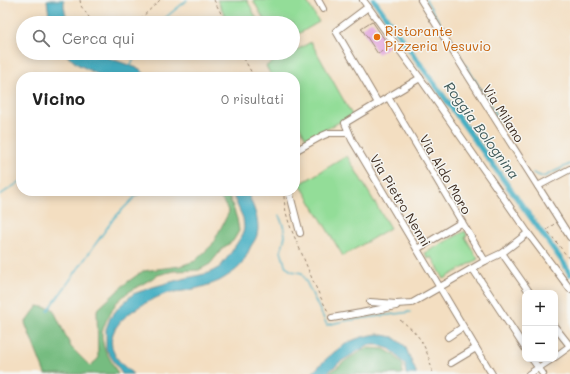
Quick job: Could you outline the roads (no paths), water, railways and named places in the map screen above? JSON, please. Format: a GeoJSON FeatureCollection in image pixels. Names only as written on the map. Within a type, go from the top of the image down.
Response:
{"type":"FeatureCollection","features":[{"type":"Feature","properties":{"kind":"street"},"geometry":{"type":"LineString","coordinates":[[318,0],[323,9]]}},
{"type":"Feature","properties":{"kind":"street"},"geometry":{"type":"LineString","coordinates":[[363,0],[420,78],[528,233],[570,289]]}},
{"type":"Feature","properties":{"kind":"street","name":"Via Milano"},"geometry":{"type":"LineString","coordinates":[[422,0],[465,71],[570,236]]}},
{"type":"Feature","properties":{"kind":"street"},"geometry":{"type":"LineString","coordinates":[[368,7],[336,31],[378,103],[420,78]]}},
{"type":"Feature","properties":{"kind":"street","name":"Via Aldo Moro"},"geometry":{"type":"LineString","coordinates":[[388,97],[486,261]]}},
{"type":"Feature","properties":{"kind":"street","name":"Via Pietro Nenni"},"geometry":{"type":"LineString","coordinates":[[378,103],[345,123],[349,133],[492,374]]}},
{"type":"Feature","properties":{"kind":"street"},"geometry":{"type":"LineString","coordinates":[[300,149],[329,133],[349,133]]}},
{"type":"Feature","properties":{"kind":"street"},"geometry":{"type":"LineString","coordinates":[[538,186],[570,169]]}},
{"type":"Feature","properties":{"kind":"street"},"geometry":{"type":"LineString","coordinates":[[290,196],[300,233]]}},
{"type":"Feature","properties":{"kind":"street"},"geometry":{"type":"LineString","coordinates":[[417,249],[462,222]]}},
{"type":"Feature","properties":{"kind":"street"},"geometry":{"type":"LineString","coordinates":[[370,302],[412,303],[502,253],[528,233]]}},
{"type":"Feature","properties":{"kind":"street"},"geometry":{"type":"LineString","coordinates":[[502,253],[528,290]]}},
{"type":"Feature","properties":{"kind":"street"},"geometry":{"type":"LineString","coordinates":[[473,269],[522,343]]}},
{"type":"Feature","properties":{"kind":"street"},"geometry":{"type":"LineString","coordinates":[[332,318],[390,307],[403,303]]}},
{"type":"Feature","properties":{"kind":"street"},"geometry":{"type":"LineString","coordinates":[[448,337],[464,327]]}},
{"type":"Feature","properties":{"kind":"street"},"geometry":{"type":"LineString","coordinates":[[558,330],[570,346],[558,355]]}},
{"type":"Feature","properties":{"kind":"street"},"geometry":{"type":"LineString","coordinates":[[451,363],[476,348]]}},
{"type":"Feature","properties":{"kind":"street"},"geometry":{"type":"LineString","coordinates":[[534,362],[540,371]]}},
{"type":"Feature","properties":{"kind":"street"},"geometry":{"type":"LineString","coordinates":[[529,374],[540,371],[549,362]]}},
{"type":"Feature","properties":{"kind":"water"},"geometry":{"type":"Polygon","coordinates":[[[47,0],[64,0],[66,16],[49,16],[47,0]]]}},
{"type":"Feature","properties":{"kind":"water"},"geometry":{"type":"Polygon","coordinates":[[[72,60],[115,60],[140,69],[143,72],[93,72],[72,60]]]}},
{"type":"Feature","properties":{"kind":"water"},"geometry":{"type":"Polygon","coordinates":[[[233,196],[249,196],[258,224],[257,236],[241,265],[228,276],[219,281],[186,291],[171,292],[143,304],[123,319],[115,329],[112,339],[113,350],[121,364],[133,374],[122,374],[106,349],[106,329],[110,318],[133,294],[178,280],[209,273],[220,267],[243,234],[243,218],[233,196]]]}},
{"type":"Feature","properties":{"kind":"water"},"geometry":{"type":"Polygon","coordinates":[[[378,334],[393,337],[405,346],[417,374],[406,374],[405,365],[390,349],[378,345],[368,345],[340,362],[326,374],[311,374],[345,344],[359,338],[378,334]]]}},
{"type":"Feature","properties":{"kind":"waterway"},"geometry":{"type":"LineString","coordinates":[[167,16],[187,0]]}},
{"type":"Feature","properties":{"kind":"waterway","name":"Roggia Bolognina"},"geometry":{"type":"LineString","coordinates":[[374,0],[570,274]]}},
{"type":"Feature","properties":{"kind":"waterway"},"geometry":{"type":"LineString","coordinates":[[426,0],[500,121]]}},
{"type":"Feature","properties":{"kind":"waterway"},"geometry":{"type":"LineString","coordinates":[[130,66],[133,60]]}},
{"type":"Feature","properties":{"kind":"waterway"},"geometry":{"type":"LineString","coordinates":[[533,173],[543,177],[570,164]]}},
{"type":"Feature","properties":{"kind":"waterway"},"geometry":{"type":"LineString","coordinates":[[0,195],[16,184]]}},
{"type":"Feature","properties":{"kind":"waterway"},"geometry":{"type":"LineString","coordinates":[[48,311],[114,218],[136,196]]}},
{"type":"Feature","properties":{"kind":"waterway"},"geometry":{"type":"LineString","coordinates":[[279,215],[284,228],[285,236],[281,251],[285,265],[291,271],[302,273],[327,325],[344,321],[410,312]]}},
{"type":"Feature","properties":{"kind":"place","name":"Ristorante Pizzeria Vesuvio"},"geometry":{"type":"Point","coordinates":[377,37]}}]}
